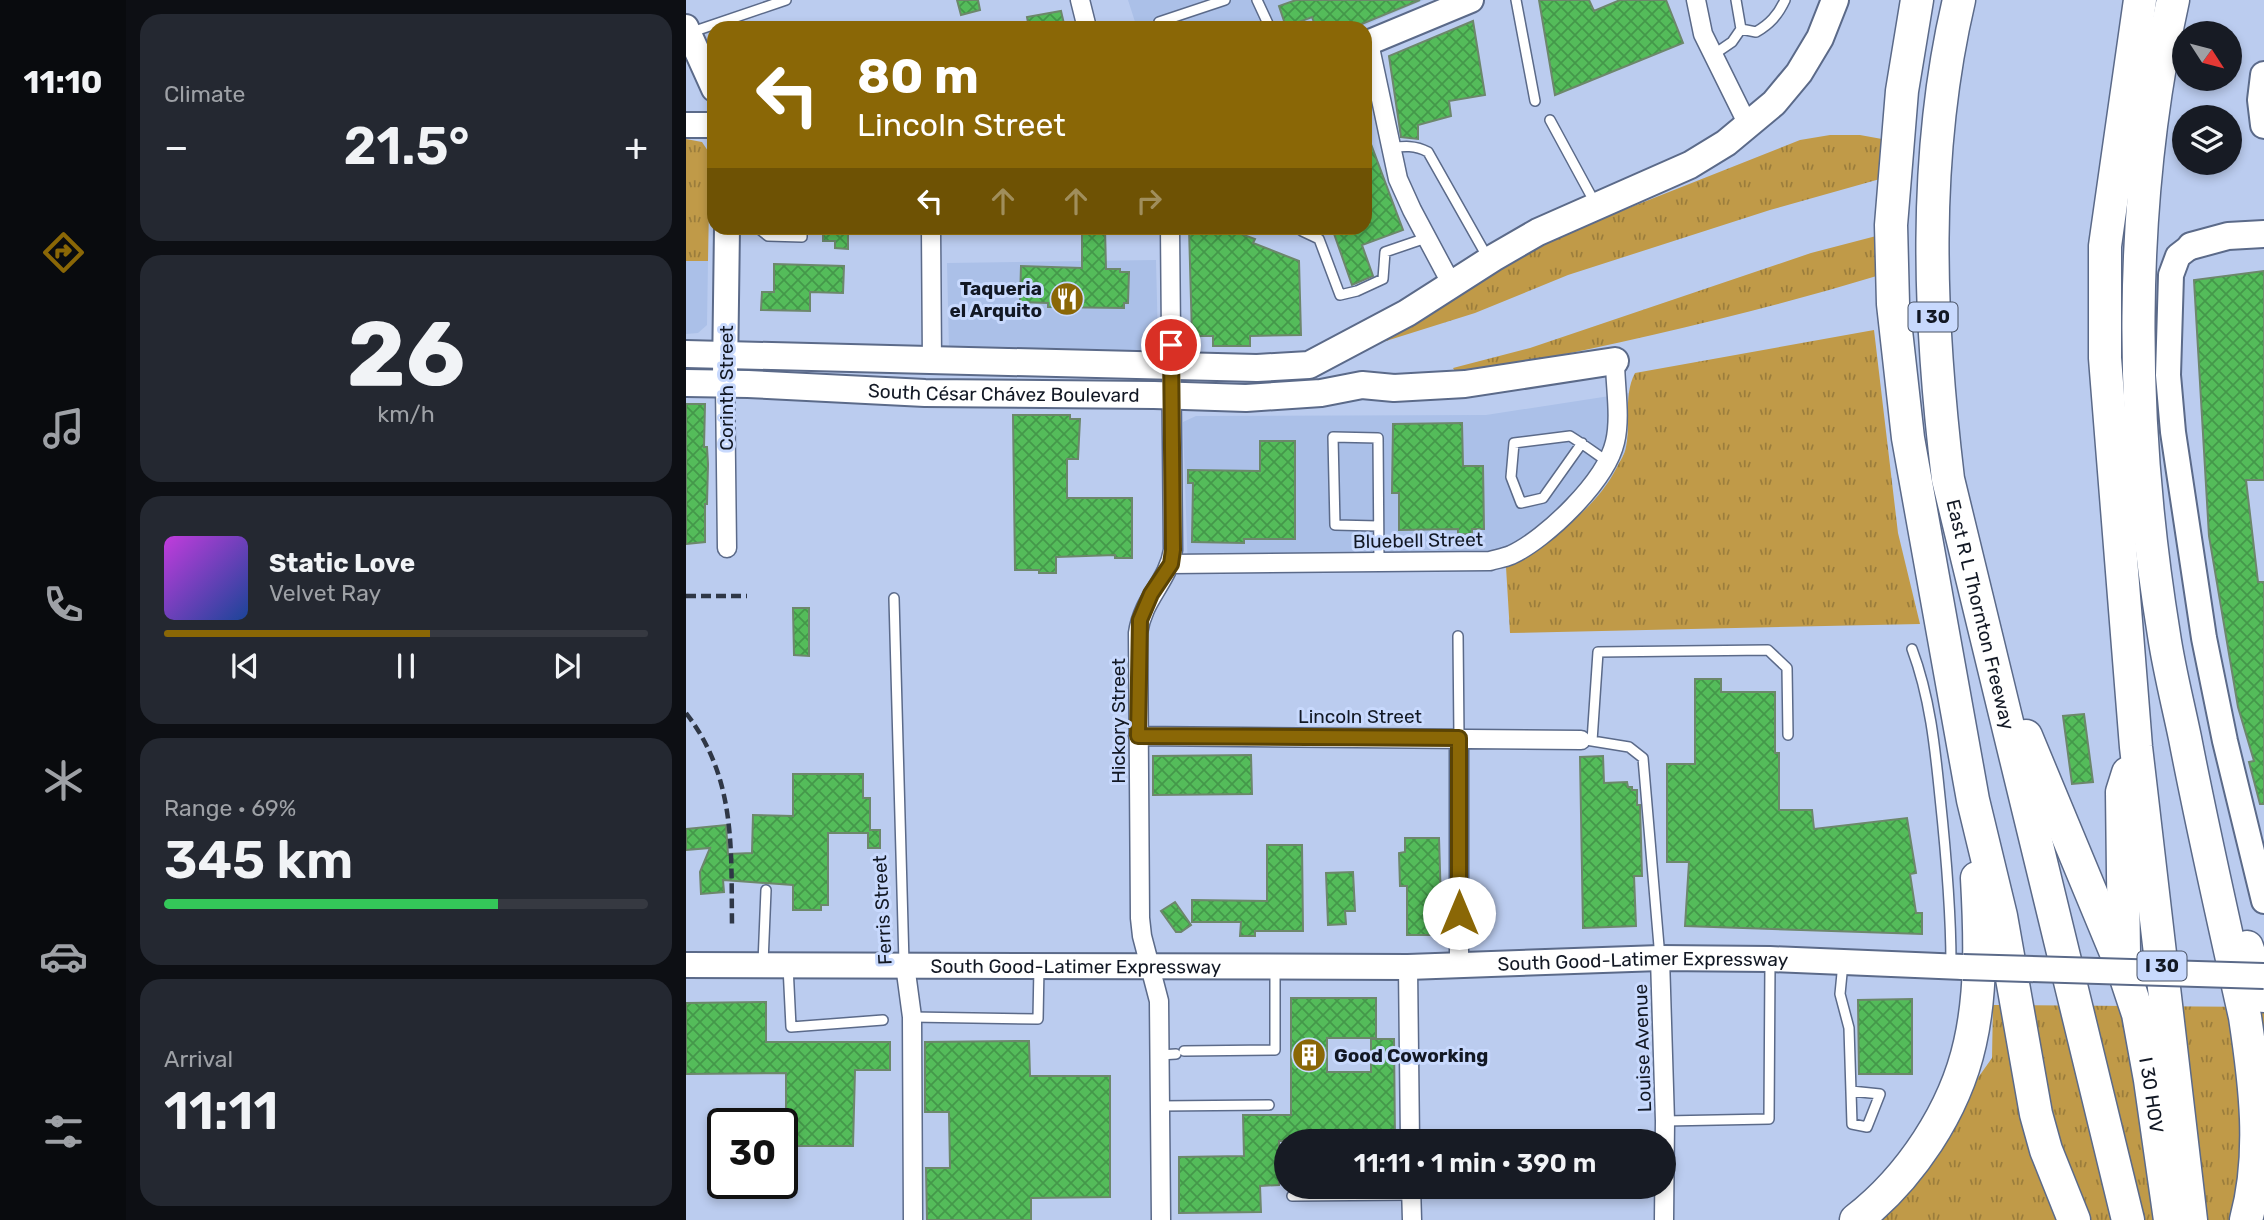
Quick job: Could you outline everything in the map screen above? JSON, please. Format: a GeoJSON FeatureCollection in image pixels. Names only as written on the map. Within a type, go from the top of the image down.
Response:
{"type":"FeatureCollection","features":[{"type":"Feature","properties":{"kind":"highway"},"geometry":{"type":"LineString","coordinates":[[1917,0],[1902,91],[1891,225],[1893,304],[1908,438],[1973,800],[2001,916],[2036,1114],[2067,1206]]}},
{"type":"Feature","properties":{"kind":"highway","name":"East R L Thornton Freeway"},"geometry":{"type":"LineString","coordinates":[[1959,0],[1943,99],[1931,232],[1938,397],[1948,479],[2128,1220]]}},
{"type":"Feature","properties":{"kind":"highway","name":"I 30"},"geometry":{"type":"LineString","coordinates":[[2140,0],[2105,246],[2105,358],[2136,747],[2191,1220]]}},
{"type":"Feature","properties":{"kind":"highway"},"geometry":{"type":"LineString","coordinates":[[2173,0],[2160,56],[2148,147],[2138,299],[2141,424],[2152,547],[2164,635],[2245,1017],[2254,1073],[2256,1159],[2246,1220]]}},
{"type":"Feature","properties":{"kind":"highway","name":"I 30 HOV"},"geometry":{"type":"LineString","coordinates":[[1986,630],[2124,972],[2138,1014],[2170,1220]]}},
{"type":"Feature","properties":{"kind":"highway","name":"I 30 HOV"},"geometry":{"type":"LineString","coordinates":[[2136,747],[2122,792],[2124,972],[2133,1072],[2154,1220]]}},
{"type":"Feature","properties":{"kind":"highway"},"geometry":{"type":"LineString","coordinates":[[1856,1220],[1900,1178],[1920,1152],[1958,1082],[1970,1044],[1977,999],[1979,920],[1973,800]]}},
{"type":"Feature","properties":{"kind":"highway"},"geometry":{"type":"LineString","coordinates":[[2199,810],[2264,996]]}},
{"type":"Feature","properties":{"kind":"main road"},"geometry":{"type":"LineString","coordinates":[[1372,41],[1443,6],[1471,0]]}},
{"type":"Feature","properties":{"kind":"main road"},"geometry":{"type":"LineString","coordinates":[[1452,285],[1538,232],[1690,165],[1726,143],[1774,103],[1799,73],[1820,37],[1835,0]]}},
{"type":"Feature","properties":{"kind":"main road"},"geometry":{"type":"LineString","coordinates":[[688,30],[707,73]]}},
{"type":"Feature","properties":{"kind":"main road"},"geometry":{"type":"LineString","coordinates":[[2264,75],[2261,100],[2264,125]]}},
{"type":"Feature","properties":{"kind":"main road"},"geometry":{"type":"LineString","coordinates":[[686,125],[707,125]]}},
{"type":"Feature","properties":{"kind":"main road"},"geometry":{"type":"LineString","coordinates":[[2264,234],[2228,236],[2191,246],[2178,256],[2171,275],[2168,375],[2172,432],[2209,664],[2264,901]]}},
{"type":"Feature","properties":{"kind":"main road","name":"Corinth Street"},"geometry":{"type":"LineString","coordinates":[[725,384],[727,235]]}},
{"type":"Feature","properties":{"kind":"main road","name":"South César Chávez Boulevard"},"geometry":{"type":"LineString","coordinates":[[686,354],[1257,368],[1309,365],[1407,313],[1452,285]]}},
{"type":"Feature","properties":{"kind":"main road","name":"South César Chávez Boulevard"},"geometry":{"type":"LineString","coordinates":[[686,383],[925,393],[1246,398],[1321,393],[1362,385],[1394,388],[1465,384],[1615,361]]}},
{"type":"Feature","properties":{"kind":"main road","name":"South Good-Latimer Expressway"},"geometry":{"type":"LineString","coordinates":[[686,965],[1275,968],[1408,967],[1660,958],[1770,959],[2264,976]]}},
{"type":"Feature","properties":{"kind":"street"},"geometry":{"type":"LineString","coordinates":[[1080,0],[1085,21]]}},
{"type":"Feature","properties":{"kind":"street"},"geometry":{"type":"LineString","coordinates":[[1696,0],[1703,34],[1748,125]]}},
{"type":"Feature","properties":{"kind":"street"},"geometry":{"type":"LineString","coordinates":[[1372,86],[1398,179],[1452,285]]}},
{"type":"Feature","properties":{"kind":"street"},"geometry":{"type":"LineString","coordinates":[[931,235],[932,360]]}},
{"type":"Feature","properties":{"kind":"street"},"geometry":{"type":"LineString","coordinates":[[1170,235],[1171,564]]}},
{"type":"Feature","properties":{"kind":"street","name":"Bluebell Street"},"geometry":{"type":"LineString","coordinates":[[1171,564],[1490,561],[1511,555],[1544,532],[1574,506],[1608,462],[1615,441],[1615,361]]}},
{"type":"Feature","properties":{"kind":"street","name":"Corinth Street"},"geometry":{"type":"LineString","coordinates":[[725,384],[727,548]]}},
{"type":"Feature","properties":{"kind":"street","name":"Hickory Street"},"geometry":{"type":"LineString","coordinates":[[1161,1220],[1160,1106],[1173,1053],[1140,918],[1138,736],[1140,620],[1151,594],[1171,564]]}},
{"type":"Feature","properties":{"kind":"street","name":"Lincoln Street"},"geometry":{"type":"LineString","coordinates":[[1138,736],[1587,740]]}},
{"type":"Feature","properties":{"kind":"street"},"geometry":{"type":"LineString","coordinates":[[1459,738],[1459,965]]}},
{"type":"Feature","properties":{"kind":"street","name":"Louise Avenue"},"geometry":{"type":"LineString","coordinates":[[1660,958],[1665,1121],[1664,1220]]}},
{"type":"Feature","properties":{"kind":"street","name":"Ferris Street"},"geometry":{"type":"LineString","coordinates":[[905,965],[912,1017],[913,1220]]}},
{"type":"Feature","properties":{"kind":"street"},"geometry":{"type":"LineString","coordinates":[[1408,967],[1410,1129]]}},
{"type":"Feature","properties":{"kind":"street"},"geometry":{"type":"LineString","coordinates":[[1411,1199],[1412,1220]]}},
{"type":"Feature","properties":{"kind":"lane"},"geometry":{"type":"LineString","coordinates":[[717,21],[786,0]]}},
{"type":"Feature","properties":{"kind":"lane"},"geometry":{"type":"LineString","coordinates":[[1162,21],[1225,0]]}},
{"type":"Feature","properties":{"kind":"lane"},"geometry":{"type":"LineString","coordinates":[[1257,0],[1267,21]]}},
{"type":"Feature","properties":{"kind":"lane"},"geometry":{"type":"LineString","coordinates":[[1516,0],[1535,101]]}},
{"type":"Feature","properties":{"kind":"lane"},"geometry":{"type":"LineString","coordinates":[[1713,55],[1732,42],[1741,29],[1736,0]]}},
{"type":"Feature","properties":{"kind":"lane"},"geometry":{"type":"LineString","coordinates":[[1741,29],[1756,32],[1768,25],[1786,0]]}},
{"type":"Feature","properties":{"kind":"lane"},"geometry":{"type":"LineString","coordinates":[[688,30],[707,24]]}},
{"type":"Feature","properties":{"kind":"lane"},"geometry":{"type":"LineString","coordinates":[[1550,120],[1596,205]]}},
{"type":"Feature","properties":{"kind":"lane"},"geometry":{"type":"LineString","coordinates":[[1390,148],[1406,145],[1419,147],[1427,152],[1489,260]]}},
{"type":"Feature","properties":{"kind":"lane"},"geometry":{"type":"LineString","coordinates":[[767,235],[802,235]]}},
{"type":"Feature","properties":{"kind":"lane"},"geometry":{"type":"LineString","coordinates":[[1311,235],[1319,239],[1340,295],[1357,291],[1383,279],[1385,252],[1426,238]]}},
{"type":"Feature","properties":{"kind":"lane"},"geometry":{"type":"LineString","coordinates":[[1582,443],[1543,498],[1521,503],[1511,477],[1514,443],[1570,436],[1582,443],[1608,462]]}},
{"type":"Feature","properties":{"kind":"lane"},"geometry":{"type":"LineString","coordinates":[[1378,526],[1335,525],[1334,437],[1378,438],[1379,561]]}},
{"type":"Feature","properties":{"kind":"lane","name":"Ferris Street"},"geometry":{"type":"LineString","coordinates":[[894,598],[905,965]]}},
{"type":"Feature","properties":{"kind":"lane"},"geometry":{"type":"LineString","coordinates":[[1458,636],[1459,738]]}},
{"type":"Feature","properties":{"kind":"lane"},"geometry":{"type":"LineString","coordinates":[[1912,649],[1922,677],[1933,736],[1957,966]]}},
{"type":"Feature","properties":{"kind":"lane"},"geometry":{"type":"LineString","coordinates":[[1660,958],[1643,758],[1629,747],[1587,740],[1598,652],[1768,650],[1787,668],[1788,735]]}},
{"type":"Feature","properties":{"kind":"lane"},"geometry":{"type":"LineString","coordinates":[[763,965],[766,890]]}},
{"type":"Feature","properties":{"kind":"lane"},"geometry":{"type":"LineString","coordinates":[[1665,1121],[1769,1119],[1770,959]]}},
{"type":"Feature","properties":{"kind":"lane"},"geometry":{"type":"LineString","coordinates":[[1843,962],[1840,994],[1849,1028],[1852,1124],[1867,1127],[1880,1094],[1851,1091]]}},
{"type":"Feature","properties":{"kind":"lane"},"geometry":{"type":"LineString","coordinates":[[788,964],[791,1027],[883,1020]]}},
{"type":"Feature","properties":{"kind":"lane"},"geometry":{"type":"LineString","coordinates":[[912,1017],[1038,1019],[1039,966]]}},
{"type":"Feature","properties":{"kind":"lane"},"geometry":{"type":"LineString","coordinates":[[1173,1053],[1275,1049],[1275,968]]}},
{"type":"Feature","properties":{"kind":"lane"},"geometry":{"type":"LineString","coordinates":[[1160,1106],[1269,1105]]}},
{"type":"Feature","properties":{"kind":"shaded area"},"geometry":{"type":"Polygon","coordinates":[[[1128,0],[1424,0],[1372,22],[1135,21],[1128,0]]]}},
{"type":"Feature","properties":{"kind":"shaded area"},"geometry":{"type":"Polygon","coordinates":[[[1156,260],[1158,341],[1145,350],[949,350],[947,263],[1156,260]]]}},
{"type":"Feature","properties":{"kind":"shaded area"},"geometry":{"type":"Polygon","coordinates":[[[686,261],[708,261],[707,325],[698,333],[686,334],[686,261]]]}},
{"type":"Feature","properties":{"kind":"shaded area"},"geometry":{"type":"Polygon","coordinates":[[[1629,393],[1626,449],[1609,483],[1588,508],[1545,542],[1506,567],[1188,573],[1183,422],[1196,416],[1486,415],[1629,393]]]}},
{"type":"Feature","properties":{"kind":"green space"},"geometry":{"type":"Polygon","coordinates":[[[1830,135],[1860,135],[1882,139],[1880,179],[1770,210],[1568,275],[1475,313],[1370,346],[1510,262],[1568,232],[1800,140],[1830,135]]]}},
{"type":"Feature","properties":{"kind":"green space"},"geometry":{"type":"Polygon","coordinates":[[[686,139],[702,142],[707,150],[708,235],[708,261],[686,261],[686,139]]]}},
{"type":"Feature","properties":{"kind":"green space"},"geometry":{"type":"Polygon","coordinates":[[[1880,235],[1880,275],[1775,305],[1617,343],[1457,375],[1453,368],[1530,348],[1811,253],[1880,235]]]}},
{"type":"Feature","properties":{"kind":"green space"},"geometry":{"type":"Polygon","coordinates":[[[1874,330],[1898,533],[1920,624],[1510,633],[1506,567],[1569,524],[1596,498],[1607,483],[1625,450],[1629,391],[1635,373],[1874,330]]]}},
{"type":"Feature","properties":{"kind":"green space"},"geometry":{"type":"Polygon","coordinates":[[[1993,1005],[2264,1007],[2264,1220],[1877,1220],[1992,1058],[1993,1005]]]}},
{"type":"Feature","properties":{"kind":"building"},"geometry":{"type":"Polygon","coordinates":[[[957,0],[978,0],[980,10],[961,15],[957,0]]]}},
{"type":"Feature","properties":{"kind":"building"},"geometry":{"type":"Polygon","coordinates":[[[1296,0],[1420,0],[1369,21],[1313,21],[1312,17],[1302,21],[1284,21],[1279,6],[1296,0]]]}},
{"type":"Feature","properties":{"kind":"building"},"geometry":{"type":"Polygon","coordinates":[[[1539,0],[1589,0],[1594,11],[1620,0],[1666,0],[1683,43],[1555,95],[1539,0]]]}},
{"type":"Feature","properties":{"kind":"building"},"geometry":{"type":"Polygon","coordinates":[[[1061,11],[1063,21],[1028,21],[1027,17],[1061,11]]]}},
{"type":"Feature","properties":{"kind":"building"},"geometry":{"type":"Polygon","coordinates":[[[1473,21],[1485,95],[1449,101],[1451,116],[1418,125],[1418,139],[1401,137],[1389,56],[1473,21]]]}},
{"type":"Feature","properties":{"kind":"building"},"geometry":{"type":"Polygon","coordinates":[[[1372,147],[1403,230],[1362,245],[1373,276],[1352,285],[1334,235],[1372,235],[1372,147]]]}},
{"type":"Feature","properties":{"kind":"building"},"geometry":{"type":"Polygon","coordinates":[[[823,235],[848,235],[848,249],[835,248],[835,241],[823,241],[823,235]]]}},
{"type":"Feature","properties":{"kind":"building"},"geometry":{"type":"Polygon","coordinates":[[[1082,235],[1105,235],[1106,269],[1129,272],[1128,303],[1124,303],[1124,308],[1048,307],[1048,303],[1020,302],[1021,266],[1082,268],[1082,235]]]}},
{"type":"Feature","properties":{"kind":"building"},"geometry":{"type":"Polygon","coordinates":[[[1189,235],[1244,235],[1255,239],[1253,243],[1299,261],[1301,335],[1250,336],[1250,346],[1213,346],[1213,336],[1192,336],[1189,235]]]}},
{"type":"Feature","properties":{"kind":"building"},"geometry":{"type":"Polygon","coordinates":[[[774,264],[844,266],[843,293],[810,292],[810,311],[761,310],[762,292],[774,292],[774,264]]]}},
{"type":"Feature","properties":{"kind":"building"},"geometry":{"type":"Polygon","coordinates":[[[2264,271],[2264,480],[2246,480],[2258,582],[2264,582],[2264,804],[2260,804],[2249,762],[2254,761],[2238,707],[2209,536],[2194,280],[2264,271]]]}},
{"type":"Feature","properties":{"kind":"building"},"geometry":{"type":"Polygon","coordinates":[[[686,404],[705,404],[704,447],[707,447],[708,464],[705,542],[686,544],[686,404]]]}},
{"type":"Feature","properties":{"kind":"building"},"geometry":{"type":"Polygon","coordinates":[[[1013,415],[1070,415],[1070,419],[1080,419],[1078,459],[1067,459],[1067,498],[1132,498],[1132,558],[1115,558],[1115,555],[1056,557],[1056,573],[1015,570],[1013,415]]]}},
{"type":"Feature","properties":{"kind":"building"},"geometry":{"type":"Polygon","coordinates":[[[1462,423],[1463,466],[1483,466],[1484,529],[1472,529],[1472,534],[1458,534],[1458,529],[1399,530],[1399,493],[1392,493],[1393,424],[1462,423]]]}},
{"type":"Feature","properties":{"kind":"building"},"geometry":{"type":"Polygon","coordinates":[[[1260,441],[1295,441],[1295,539],[1244,539],[1244,543],[1192,542],[1193,483],[1188,483],[1188,470],[1260,471],[1260,441]]]}},
{"type":"Feature","properties":{"kind":"building"},"geometry":{"type":"Polygon","coordinates":[[[793,608],[809,608],[809,656],[794,655],[793,608]]]}},
{"type":"Feature","properties":{"kind":"building"},"geometry":{"type":"Polygon","coordinates":[[[1695,679],[1721,679],[1721,692],[1775,692],[1779,810],[1812,810],[1814,829],[1907,818],[1916,873],[1910,874],[1916,913],[1922,913],[1922,934],[1685,926],[1689,862],[1667,862],[1667,764],[1695,764],[1695,679]]]}},
{"type":"Feature","properties":{"kind":"building"},"geometry":{"type":"Polygon","coordinates":[[[2084,714],[2093,782],[2072,784],[2063,716],[2084,714]]]}},
{"type":"Feature","properties":{"kind":"building"},"geometry":{"type":"Polygon","coordinates":[[[1251,755],[1252,794],[1153,795],[1153,756],[1251,755]]]}},
{"type":"Feature","properties":{"kind":"building"},"geometry":{"type":"Polygon","coordinates":[[[1603,756],[1604,783],[1627,782],[1628,787],[1637,790],[1637,805],[1640,805],[1642,876],[1634,876],[1636,926],[1583,928],[1580,757],[1603,756]]]}},
{"type":"Feature","properties":{"kind":"building"},"geometry":{"type":"Polygon","coordinates":[[[793,774],[863,774],[863,798],[870,798],[870,830],[880,830],[880,848],[868,848],[868,833],[828,833],[828,905],[821,905],[821,910],[793,910],[793,885],[723,880],[724,892],[701,894],[700,872],[710,848],[686,850],[686,829],[726,825],[728,854],[752,853],[753,815],[793,816],[793,774]]]}},
{"type":"Feature","properties":{"kind":"building"},"geometry":{"type":"Polygon","coordinates":[[[1405,838],[1439,838],[1442,935],[1407,935],[1407,886],[1400,886],[1399,853],[1405,852],[1405,838]]]}},
{"type":"Feature","properties":{"kind":"building"},"geometry":{"type":"Polygon","coordinates":[[[1267,845],[1302,845],[1303,931],[1255,931],[1255,936],[1240,936],[1241,922],[1192,922],[1192,900],[1267,901],[1267,845]]]}},
{"type":"Feature","properties":{"kind":"building"},"geometry":{"type":"Polygon","coordinates":[[[1353,872],[1355,911],[1345,911],[1346,924],[1328,925],[1326,873],[1353,872]]]}},
{"type":"Feature","properties":{"kind":"building"},"geometry":{"type":"Polygon","coordinates":[[[1175,902],[1191,925],[1181,932],[1176,932],[1161,911],[1175,902]]]}},
{"type":"Feature","properties":{"kind":"building","name":"Good Coworking"},"geometry":{"type":"Polygon","coordinates":[[[1291,998],[1376,998],[1376,1038],[1327,1038],[1327,1072],[1371,1072],[1371,1039],[1394,1039],[1395,1129],[1274,1129],[1274,1185],[1260,1186],[1261,1212],[1179,1213],[1179,1157],[1244,1156],[1243,1115],[1291,1115],[1291,998]]]}},
{"type":"Feature","properties":{"kind":"building"},"geometry":{"type":"Polygon","coordinates":[[[1912,999],[1912,1074],[1859,1074],[1858,1000],[1912,999]]]}},
{"type":"Feature","properties":{"kind":"building"},"geometry":{"type":"Polygon","coordinates":[[[766,1002],[766,1042],[890,1042],[890,1070],[855,1070],[853,1146],[798,1146],[798,1108],[786,1108],[786,1073],[686,1074],[686,1003],[766,1002]]]}},
{"type":"Feature","properties":{"kind":"building"},"geometry":{"type":"Polygon","coordinates":[[[1029,1041],[1030,1076],[1110,1076],[1110,1197],[1031,1198],[1031,1220],[927,1220],[926,1168],[950,1168],[949,1112],[925,1112],[925,1042],[1029,1041]]]}},
{"type":"Feature","properties":{"kind":"railway"},"geometry":{"type":"LineString","coordinates":[[686,596],[747,596]]}},
{"type":"Feature","properties":{"kind":"railway"},"geometry":{"type":"LineString","coordinates":[[686,713],[702,738],[722,788],[730,841],[732,925]]}},
{"type":"Feature","properties":{"kind":"place","name":"Taqueria el Arquito"},"geometry":{"type":"Point","coordinates":[1067,299]}},
{"type":"Feature","properties":{"kind":"place","name":"Good Coworking"},"geometry":{"type":"Point","coordinates":[1309,1055]}},
{"type":"Feature","properties":{"kind":"route"},"geometry":{"type":"LineString","coordinates":[[1171,345],[1173,550],[1171,564],[1151,594],[1140,620],[1138,736],[1459,738],[1459,913]]}}]}
